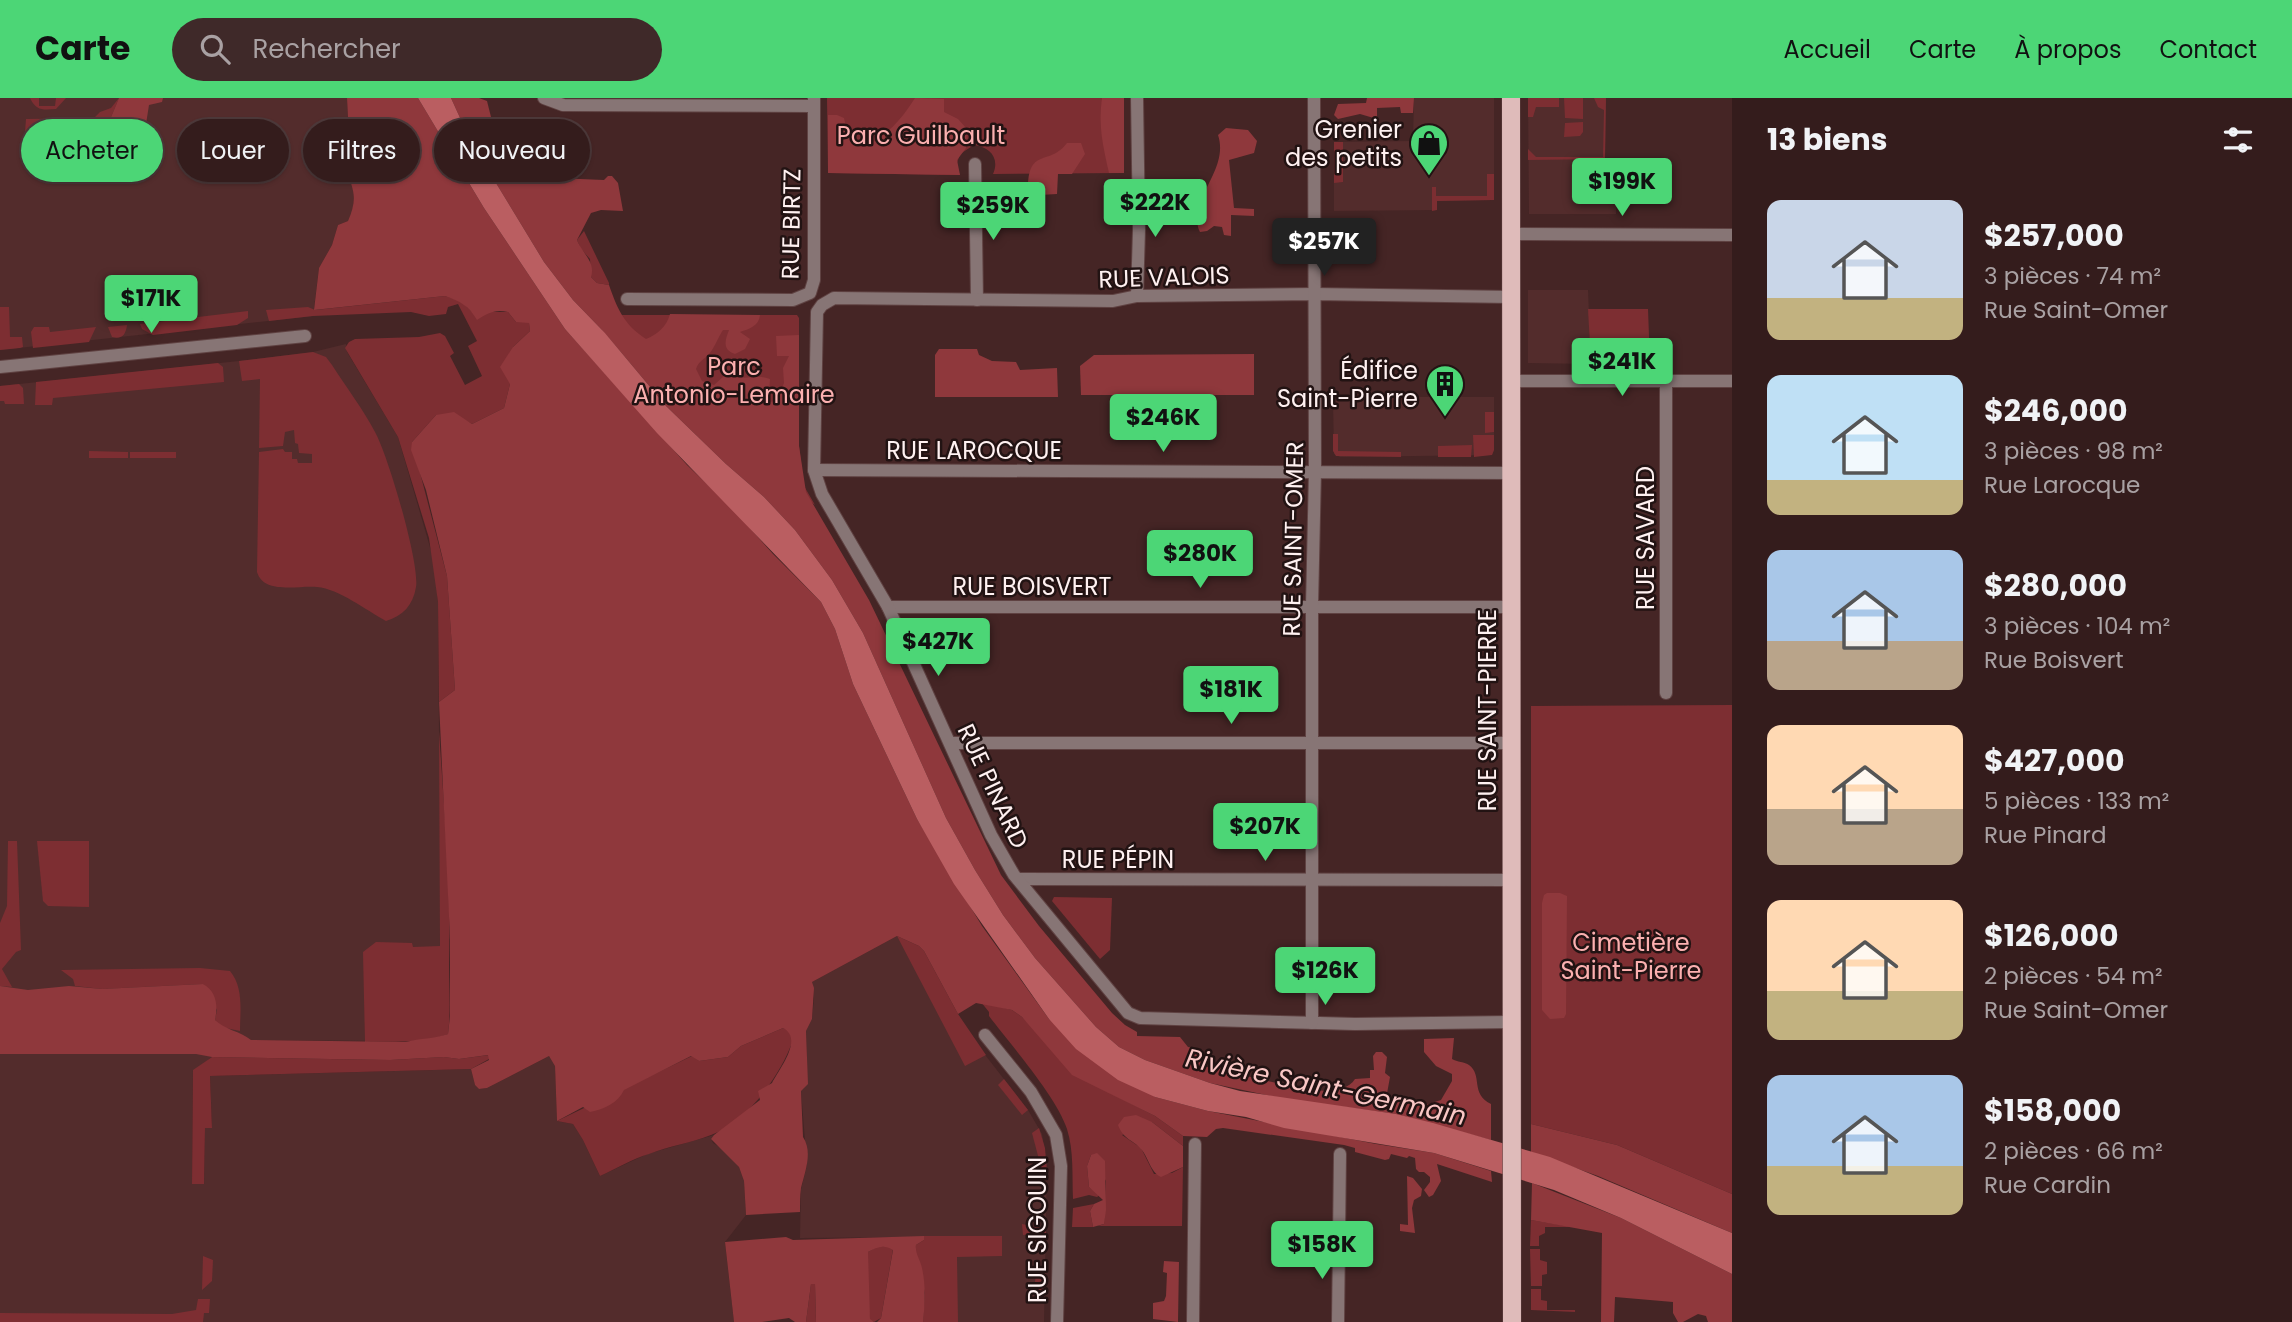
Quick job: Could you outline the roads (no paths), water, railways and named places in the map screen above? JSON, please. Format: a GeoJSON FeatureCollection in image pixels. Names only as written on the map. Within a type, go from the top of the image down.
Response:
{"type":"FeatureCollection","features":[{"type":"Feature","properties":{"kind":"main road","name":"RUE SAINT-PIERRE"},"geometry":{"type":"LineString","coordinates":[[1511,98],[1512,1322]]}},
{"type":"Feature","properties":{"kind":"street"},"geometry":{"type":"LineString","coordinates":[[544,98],[563,105],[813,102]]}},
{"type":"Feature","properties":{"kind":"street"},"geometry":{"type":"LineString","coordinates":[[1137,98],[1137,296]]}},
{"type":"Feature","properties":{"kind":"street","name":"RUE SAINT-OMER"},"geometry":{"type":"LineString","coordinates":[[1312,1023],[1314,98]]}},
{"type":"Feature","properties":{"kind":"street","name":"RUE BIRTZ"},"geometry":{"type":"LineString","coordinates":[[627,299],[793,300],[810,293],[814,282],[813,102]]}},
{"type":"Feature","properties":{"kind":"street"},"geometry":{"type":"LineString","coordinates":[[975,164],[977,300]]}},
{"type":"Feature","properties":{"kind":"street"},"geometry":{"type":"LineString","coordinates":[[1512,234],[1732,235]]}},
{"type":"Feature","properties":{"kind":"street","name":"RUE VALOIS"},"geometry":{"type":"LineString","coordinates":[[820,307],[834,298],[1113,300],[1137,296],[1314,294],[1512,297]]}},
{"type":"Feature","properties":{"kind":"street","name":"RUE PINARD"},"geometry":{"type":"LineString","coordinates":[[820,307],[817,312],[814,470],[822,494],[888,607],[1008,867],[1118,1003],[1136,1017],[1312,1023],[1510,1022]]}},
{"type":"Feature","properties":{"kind":"street"},"geometry":{"type":"LineString","coordinates":[[0,367],[305,336]]}},
{"type":"Feature","properties":{"kind":"street"},"geometry":{"type":"LineString","coordinates":[[1513,381],[1732,381]]}},
{"type":"Feature","properties":{"kind":"street","name":"RUE SAVARD"},"geometry":{"type":"LineString","coordinates":[[1665,693],[1666,382]]}},
{"type":"Feature","properties":{"kind":"street","name":"RUE LAROCQUE"},"geometry":{"type":"LineString","coordinates":[[814,470],[1512,472]]}},
{"type":"Feature","properties":{"kind":"street","name":"RUE BOISVERT"},"geometry":{"type":"LineString","coordinates":[[888,607],[1512,607]]}},
{"type":"Feature","properties":{"kind":"street"},"geometry":{"type":"LineString","coordinates":[[950,743],[1511,743]]}},
{"type":"Feature","properties":{"kind":"street","name":"RUE PÉPIN"},"geometry":{"type":"LineString","coordinates":[[1018,879],[1511,880]]}},
{"type":"Feature","properties":{"kind":"street","name":"RUE SIGOUIN"},"geometry":{"type":"LineString","coordinates":[[985,1035],[1045,1113],[1058,1144],[1061,1166],[1058,1322]]}},
{"type":"Feature","properties":{"kind":"street"},"geometry":{"type":"LineString","coordinates":[[1193,1322],[1195,1144]]}},
{"type":"Feature","properties":{"kind":"street"},"geometry":{"type":"LineString","coordinates":[[1338,1322],[1340,1154]]}},
{"type":"Feature","properties":{"kind":"place","name":"Grenier des petits"},"geometry":{"type":"Point","coordinates":[1429,177]}},
{"type":"Feature","properties":{"kind":"place","name":"Édifice Saint-Pierre"},"geometry":{"type":"Point","coordinates":[1445,418]}},
{"type":"Feature","properties":{"kind":"park label","name":"Parc Guilbault"},"geometry":{"type":"Point","coordinates":[921,135]}},
{"type":"Feature","properties":{"kind":"park label","name":"Parc Antonio-Lemaire"},"geometry":{"type":"Point","coordinates":[734,380]}},
{"type":"Feature","properties":{"kind":"park label","name":"Cimetière Saint-Pierre"},"geometry":{"type":"Point","coordinates":[1631,956]}},
{"type":"Feature","properties":{"kind":"water label","name":"Rivière Saint-Germain"},"geometry":{"type":"Point","coordinates":[1326,1087]}}]}
